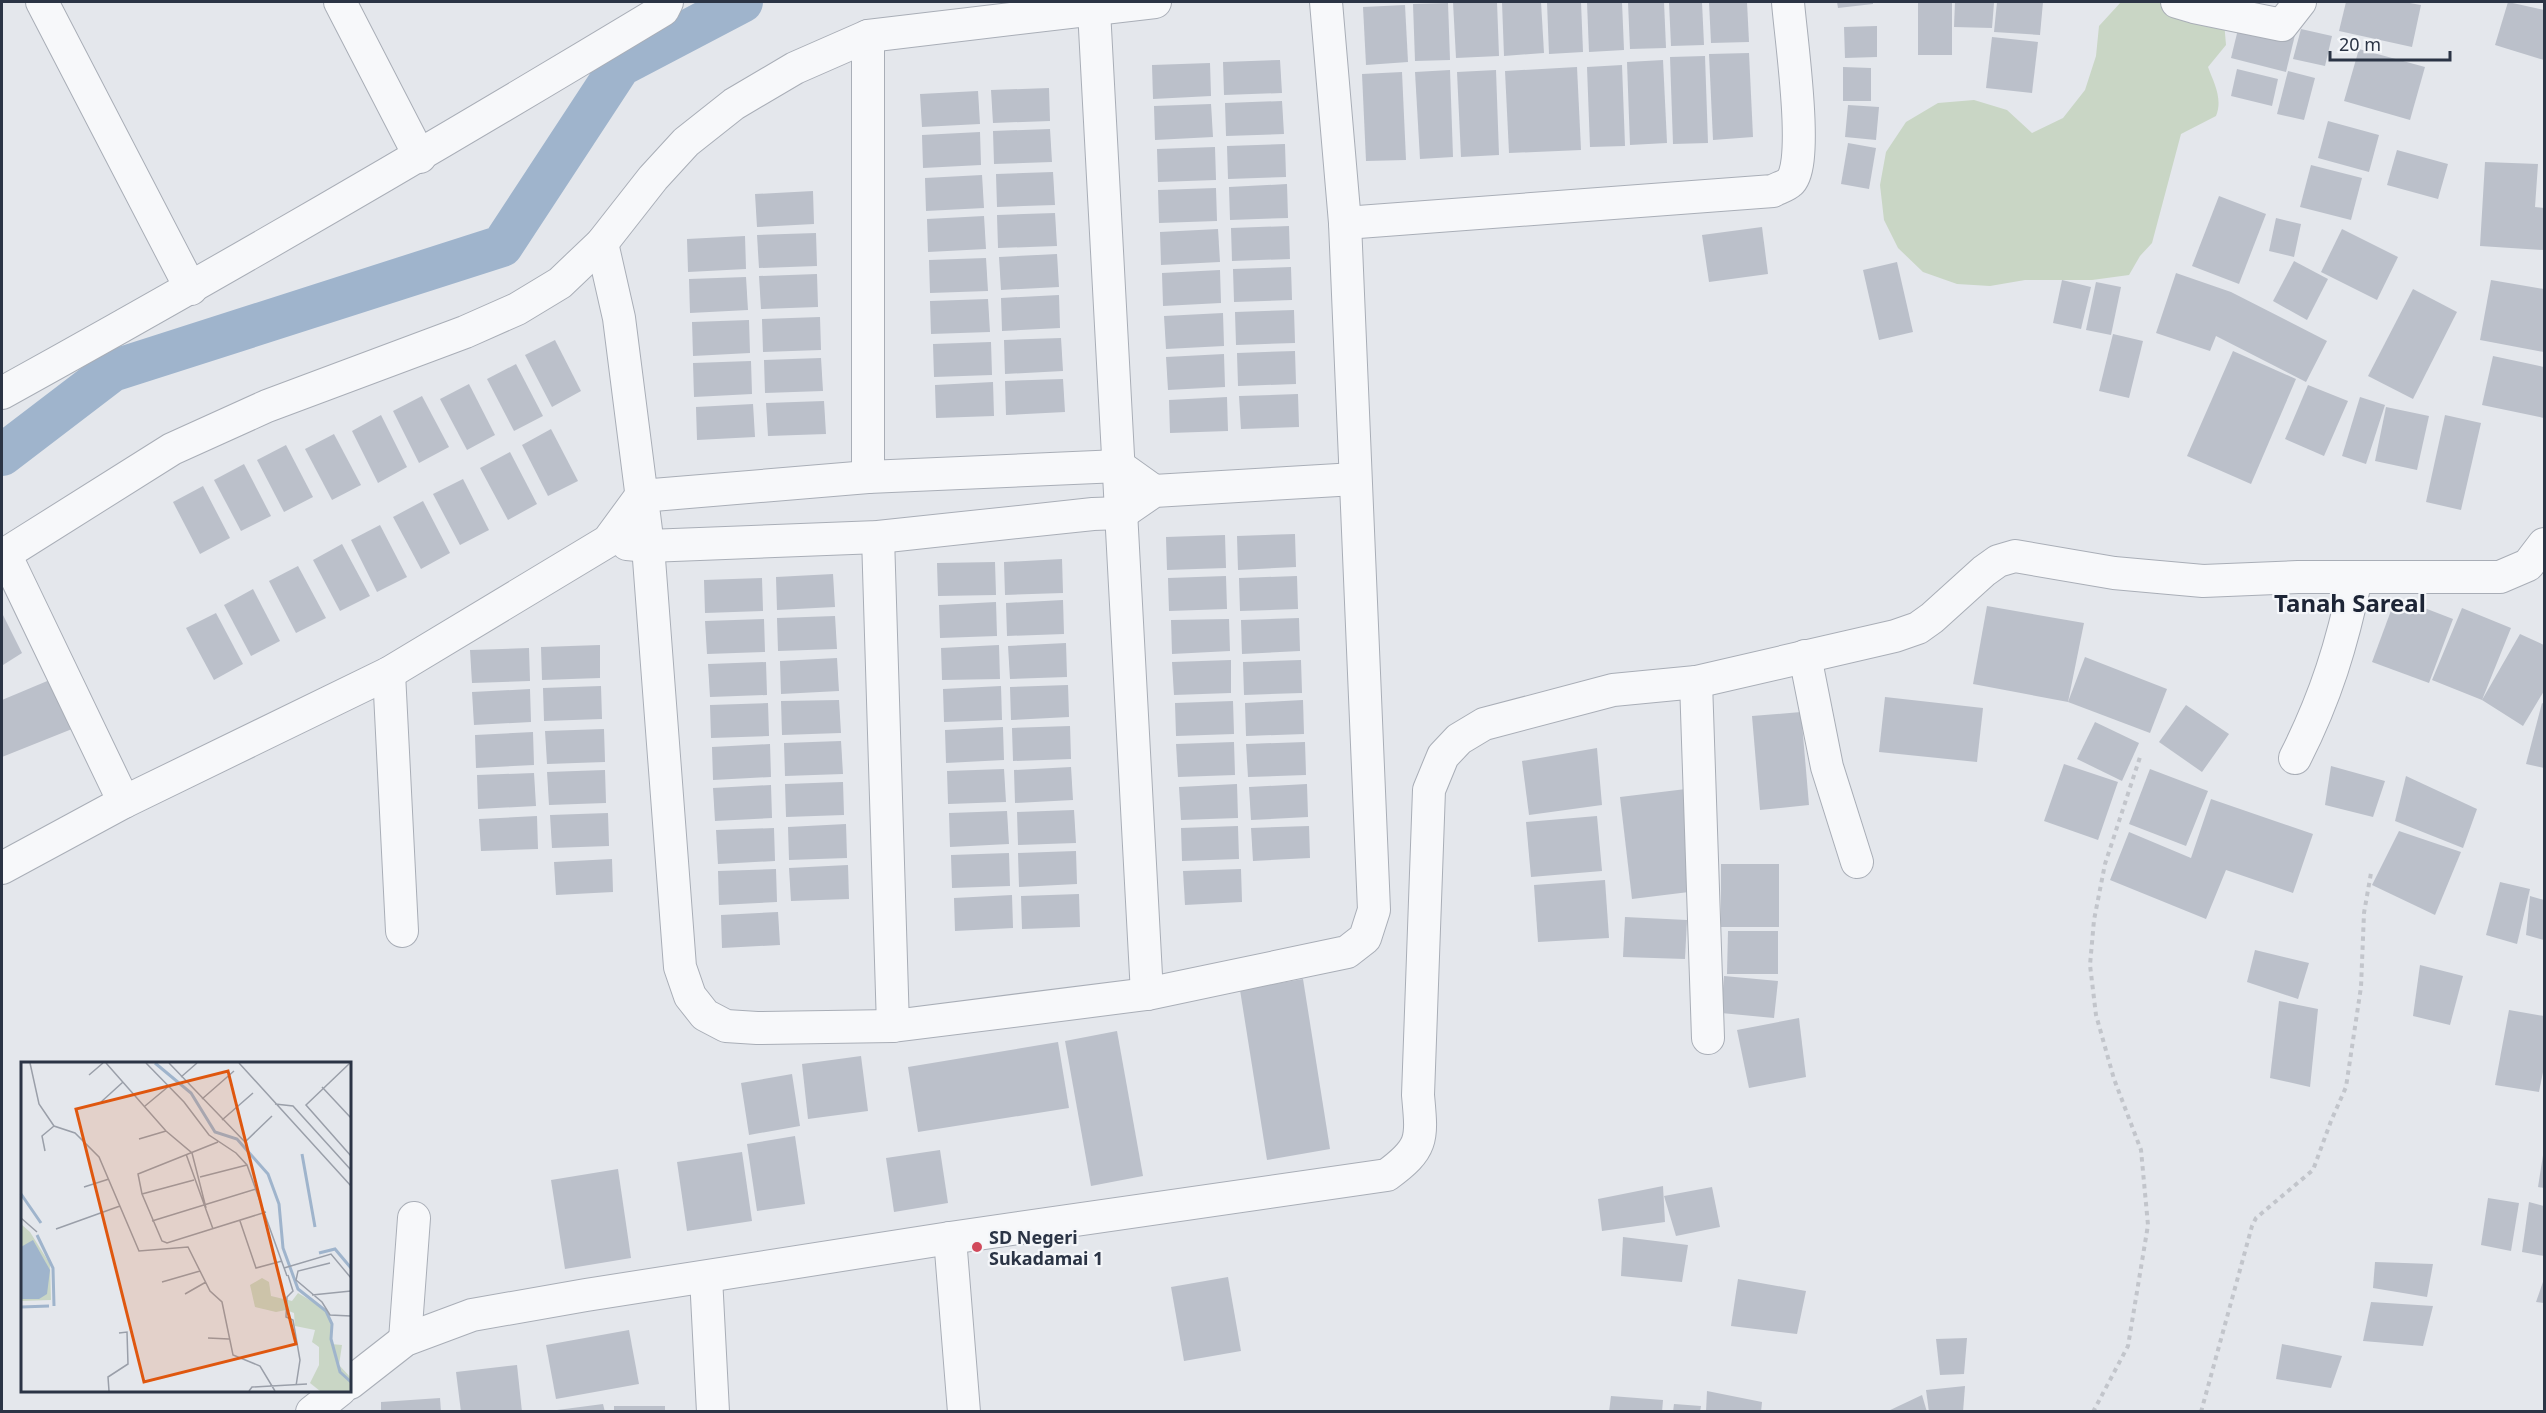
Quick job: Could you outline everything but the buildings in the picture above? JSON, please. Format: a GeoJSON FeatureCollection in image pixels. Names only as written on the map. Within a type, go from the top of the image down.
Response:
{"type":"FeatureCollection","features":[{"type":"Feature","properties":{"kind":"street"},"geometry":{"type":"LineString","coordinates":[[42,2],[191,289]]}},
{"type":"Feature","properties":{"kind":"street"},"geometry":{"type":"LineString","coordinates":[[340,2],[420,156]]}},
{"type":"Feature","properties":{"kind":"street"},"geometry":{"type":"LineString","coordinates":[[2,393],[191,289],[420,156],[663,10],[666,2]]}},
{"type":"Feature","properties":{"kind":"street"},"geometry":{"type":"LineString","coordinates":[[124,802],[3,555],[172,449],[267,406],[437,343],[517,309],[561,283],[602,243],[653,178],[686,142],[734,104],[795,68],[868,36],[1155,2]]}},
{"type":"Feature","properties":{"kind":"street"},"geometry":{"type":"LineString","coordinates":[[602,243],[619,318],[648,546],[680,967],[690,996],[705,1015],[726,1026],[757,1028],[893,1026],[1147,994],[1347,952],[1365,938],[1374,910],[1345,223],[1326,2]]}},
{"type":"Feature","properties":{"kind":"street"},"geometry":{"type":"LineString","coordinates":[[1345,223],[1773,190],[1790,182],[1798,167],[1800,139],[1788,2]]}},
{"type":"Feature","properties":{"kind":"street"},"geometry":{"type":"LineString","coordinates":[[2177,2],[2282,25],[2300,2]]}},
{"type":"Feature","properties":{"kind":"street"},"geometry":{"type":"LineString","coordinates":[[1094,10],[1147,994]]}},
{"type":"Feature","properties":{"kind":"street"},"geometry":{"type":"LineString","coordinates":[[868,36],[868,477]]}},
{"type":"Feature","properties":{"kind":"street"},"geometry":{"type":"LineString","coordinates":[[2,868],[124,802],[389,673],[608,541],[641,496],[868,477],[1119,466],[1154,491]]}},
{"type":"Feature","properties":{"kind":"street"},"geometry":{"type":"LineString","coordinates":[[608,541],[648,546],[878,537],[1093,514],[1122,513],[1154,491],[1355,479]]}},
{"type":"Feature","properties":{"kind":"street"},"geometry":{"type":"LineString","coordinates":[[878,537],[893,1026]]}},
{"type":"Feature","properties":{"kind":"street"},"geometry":{"type":"LineString","coordinates":[[351,1382],[405,1340],[472,1315],[950,1238],[1387,1174],[1408,1160],[1419,1144],[1421,1123],[1418,1095],[1430,790],[1443,756],[1459,739],[1484,724],[1613,690],[1696,682],[1895,636],[1918,628],[1984,571],[1998,561],[2014,556],[2114,573],[2203,581],[2298,577],[2500,577],[2528,565],[2544,544]]}},
{"type":"Feature","properties":{"kind":"street"},"geometry":{"type":"LineString","coordinates":[[2295,758],[2329,683],[2356,578]]}},
{"type":"Feature","properties":{"kind":"street"},"geometry":{"type":"LineString","coordinates":[[1805,656],[1827,767],[1857,862]]}},
{"type":"Feature","properties":{"kind":"street"},"geometry":{"type":"LineString","coordinates":[[389,673],[402,931]]}},
{"type":"Feature","properties":{"kind":"street"},"geometry":{"type":"LineString","coordinates":[[1696,682],[1708,1038]]}},
{"type":"Feature","properties":{"kind":"street"},"geometry":{"type":"LineString","coordinates":[[405,1340],[414,1218]]}},
{"type":"Feature","properties":{"kind":"street"},"geometry":{"type":"LineString","coordinates":[[950,1238],[964,1412]]}},
{"type":"Feature","properties":{"kind":"street"},"geometry":{"type":"LineString","coordinates":[[695,1278],[695,1412]]}},
{"type":"Feature","properties":{"kind":"street"},"geometry":{"type":"LineString","coordinates":[[695,1278],[713,1412]]}},
{"type":"Feature","properties":{"kind":"street"},"geometry":{"type":"LineString","coordinates":[[312,1412],[337,1392]]}},
{"type":"Feature","properties":{"kind":"path"},"geometry":{"type":"LineString","coordinates":[[2093,1412],[2128,1346],[2148,1225],[2141,1150],[2114,1079],[2096,1015],[2090,964],[2094,920],[2105,864],[2141,754]]}},
{"type":"Feature","properties":{"kind":"path"},"geometry":{"type":"LineString","coordinates":[[2201,1412],[2256,1218],[2313,1170],[2346,1087],[2361,987],[2364,913],[2371,873]]}},
{"type":"Feature","properties":{"kind":"green space"},"geometry":{"type":"Polygon","coordinates":[[[2121,2],[2244,2],[2223,10],[2226,45],[2208,67],[2219,103],[2216,116],[2181,134],[2152,243],[2140,256],[2129,275],[2092,280],[2025,280],[1990,286],[1957,284],[1923,272],[1898,248],[1884,220],[1880,185],[1886,152],[1906,122],[1938,103],[1974,100],[2007,110],[2032,133],[2063,118],[2085,90],[2096,56],[2099,26],[2121,2]]]}},
{"type":"Feature","properties":{"kind":"waterway"},"geometry":{"type":"LineString","coordinates":[[2,455],[112,371],[502,246],[620,66],[742,2]]}},
{"type":"Feature","properties":{"kind":"place","name":"SD Negeri Sukadamai 1"},"geometry":{"type":"Point","coordinates":[977,1247]}},
{"type":"Feature","properties":{"kind":"district","name":"Tanah Sareal"},"geometry":{"type":"Point","coordinates":[2350,602]}}]}
